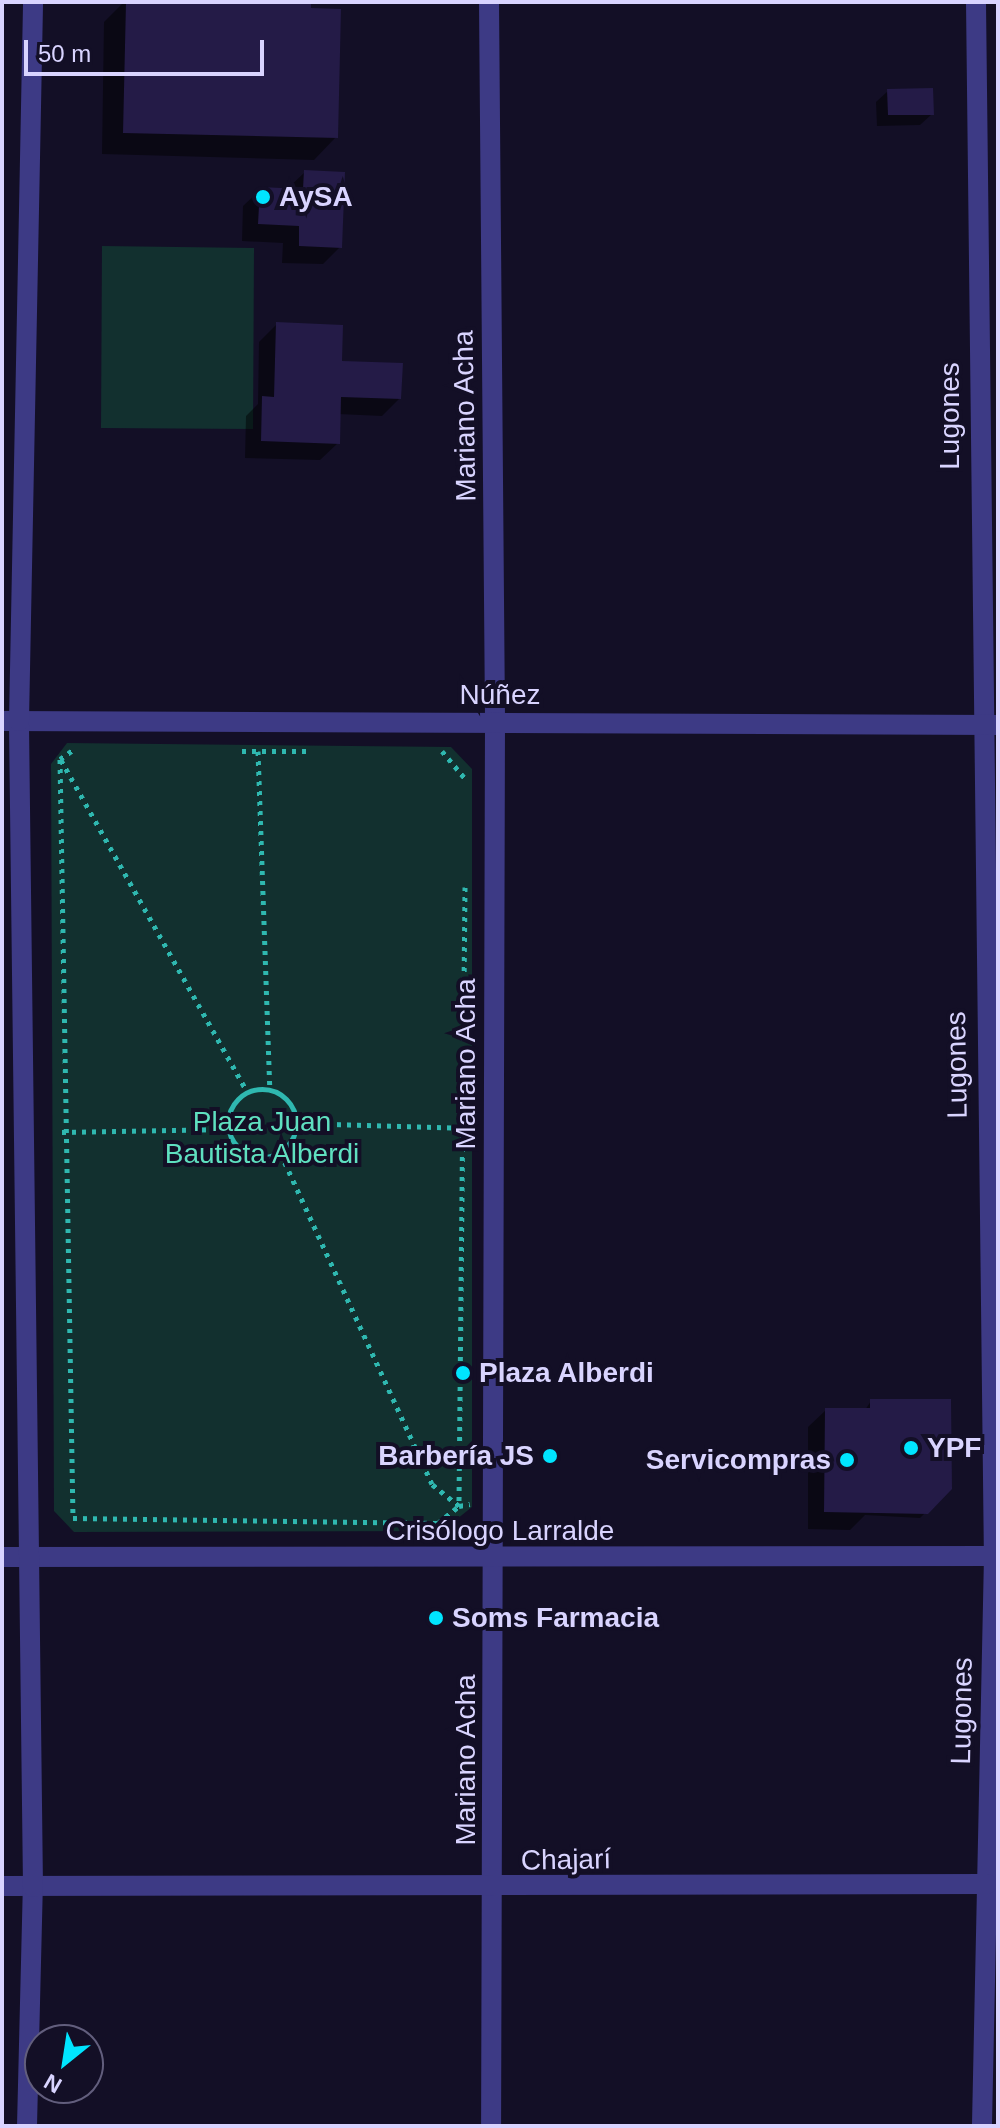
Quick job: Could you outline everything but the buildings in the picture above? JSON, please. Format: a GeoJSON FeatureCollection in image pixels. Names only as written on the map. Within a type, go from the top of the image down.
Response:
{"type":"FeatureCollection","features":[{"type":"Feature","properties":{"kind":"street"},"geometry":{"type":"LineString","coordinates":[[27,2126],[33,1887],[11,721],[33,2]]}},
{"type":"Feature","properties":{"kind":"street","name":"Mariano Acha"},"geometry":{"type":"LineString","coordinates":[[489,2],[495,722],[491,2126]]}},
{"type":"Feature","properties":{"kind":"street","name":"Lugones"},"geometry":{"type":"LineString","coordinates":[[976,2],[989,724],[996,1556],[982,2126]]}},
{"type":"Feature","properties":{"kind":"street","name":"Núñez"},"geometry":{"type":"LineString","coordinates":[[11,721],[989,724]]}},
{"type":"Feature","properties":{"kind":"street","name":"Crisólogo Larralde"},"geometry":{"type":"LineString","coordinates":[[2,1557],[495,1559],[996,1556]]}},
{"type":"Feature","properties":{"kind":"street","name":"Chajarí"},"geometry":{"type":"LineString","coordinates":[[2,1886],[493,1889],[987,1884]]}},
{"type":"Feature","properties":{"kind":"path"},"geometry":{"type":"LineString","coordinates":[[60,759],[91,748]]}},
{"type":"Feature","properties":{"kind":"path"},"geometry":{"type":"LineString","coordinates":[[228,751],[321,751]]}},
{"type":"Feature","properties":{"kind":"path"},"geometry":{"type":"LineString","coordinates":[[258,751],[270,1089]]}},
{"type":"Feature","properties":{"kind":"path"},"geometry":{"type":"LineString","coordinates":[[431,751],[447,751],[467,777],[467,793]]}},
{"type":"Feature","properties":{"kind":"path"},"geometry":{"type":"LineString","coordinates":[[60,759],[62,1132],[73,1518],[438,1523],[459,1506],[493,1501]]}},
{"type":"Feature","properties":{"kind":"path"},"geometry":{"type":"LineString","coordinates":[[60,759],[247,1092]]}},
{"type":"Feature","properties":{"kind":"path"},"geometry":{"type":"LineString","coordinates":[[459,1506],[466,873]]}},
{"type":"Feature","properties":{"kind":"path"},"geometry":{"type":"LineString","coordinates":[[280,1152],[248,1154],[229,1129],[232,1108],[247,1092],[270,1089],[289,1102],[297,1123]]}},
{"type":"Feature","properties":{"kind":"path"},"geometry":{"type":"LineString","coordinates":[[297,1123],[461,1128]]}},
{"type":"Feature","properties":{"kind":"path"},"geometry":{"type":"LineString","coordinates":[[280,1152],[297,1123]]}},
{"type":"Feature","properties":{"kind":"path"},"geometry":{"type":"LineString","coordinates":[[62,1132],[229,1129]]}},
{"type":"Feature","properties":{"kind":"path"},"geometry":{"type":"LineString","coordinates":[[280,1152],[432,1484],[459,1506]]}},
{"type":"Feature","properties":{"kind":"green space"},"geometry":{"type":"Polygon","coordinates":[[[102,246],[254,248],[253,429],[101,428],[102,246]]]}},
{"type":"Feature","properties":{"kind":"green space","name":"Plaza Juan Bautista Alberdi"},"geometry":{"type":"Polygon","coordinates":[[[67,743],[451,747],[472,769],[472,1507],[442,1531],[74,1532],[54,1511],[51,764],[67,743]]]}},
{"type":"Feature","properties":{"kind":"place","name":"AySA"},"geometry":{"type":"Point","coordinates":[263,197]}},
{"type":"Feature","properties":{"kind":"place","name":"Plaza Alberdi"},"geometry":{"type":"Point","coordinates":[463,1373]}},
{"type":"Feature","properties":{"kind":"place","name":"YPF"},"geometry":{"type":"Point","coordinates":[911,1448]}},
{"type":"Feature","properties":{"kind":"place","name":"Barbería JS"},"geometry":{"type":"Point","coordinates":[550,1456]}},
{"type":"Feature","properties":{"kind":"place","name":"Servicompras"},"geometry":{"type":"Point","coordinates":[847,1460]}},
{"type":"Feature","properties":{"kind":"place","name":"Soms Farmacia"},"geometry":{"type":"Point","coordinates":[436,1618]}}]}
